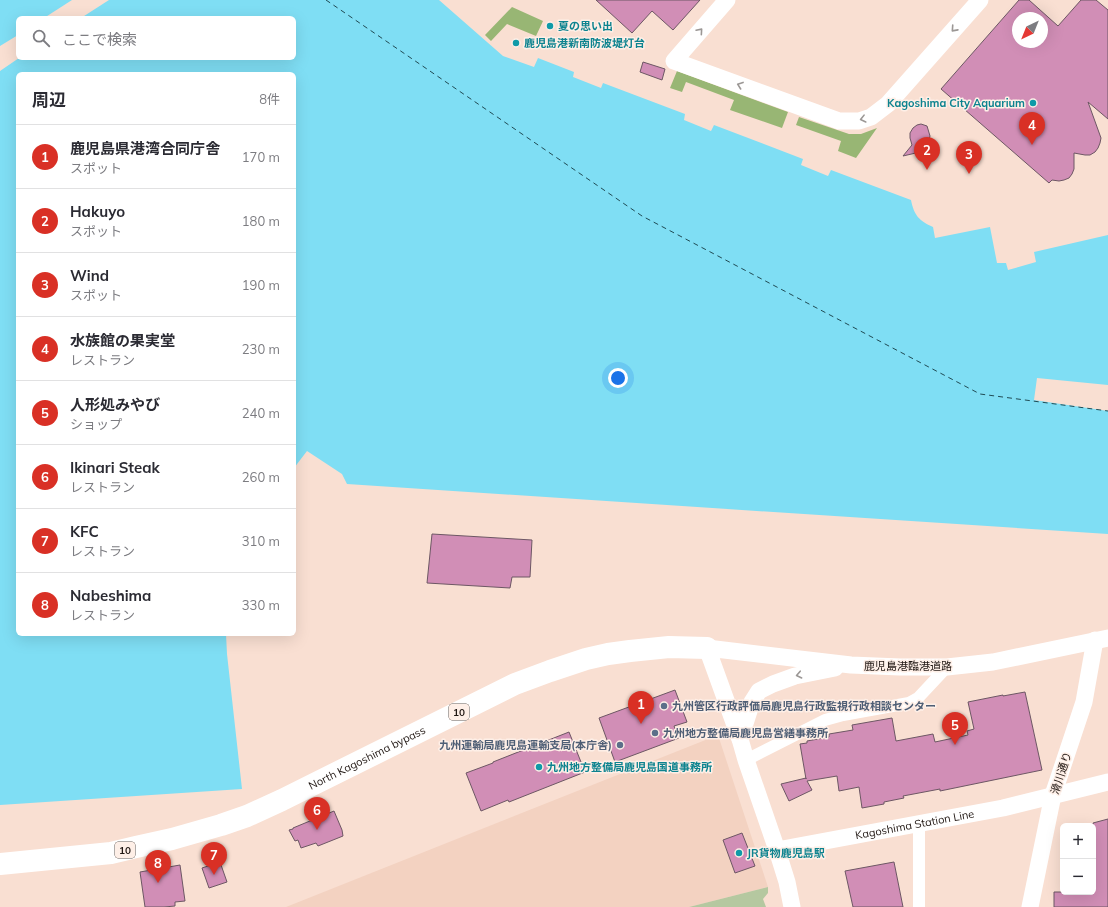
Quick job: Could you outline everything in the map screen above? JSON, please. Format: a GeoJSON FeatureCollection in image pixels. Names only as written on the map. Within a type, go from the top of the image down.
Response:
{"type":"FeatureCollection","features":[{"type":"Feature","properties":{"kind":"highway","name":"North Kagoshima bypass"},"geometry":{"type":"LineString","coordinates":[[0,864],[111,853],[172,839],[221,825],[247,816],[282,800],[515,684],[586,659],[608,654],[669,647],[707,648]]}},
{"type":"Feature","properties":{"kind":"street"},"geometry":{"type":"LineString","coordinates":[[727,0],[674,61],[832,119],[839,121],[859,121],[871,117],[888,104],[980,0]]}},
{"type":"Feature","properties":{"kind":"street","name":"鹿児島港臨港道路"},"geometry":{"type":"LineString","coordinates":[[707,648],[851,665],[947,667],[993,662],[1102,639]]}},
{"type":"Feature","properties":{"kind":"street","name":"滑川通り"},"geometry":{"type":"LineString","coordinates":[[1030,907],[1053,795],[1084,702],[1102,639]]}},
{"type":"Feature","properties":{"kind":"street"},"geometry":{"type":"LineString","coordinates":[[707,648],[740,739],[777,850],[787,882],[792,907]]}},
{"type":"Feature","properties":{"kind":"street"},"geometry":{"type":"LineString","coordinates":[[740,739],[752,702],[759,691],[794,676],[851,665]]}},
{"type":"Feature","properties":{"kind":"street"},"geometry":{"type":"LineString","coordinates":[[746,760],[825,720],[909,702],[918,698],[947,667]]}},
{"type":"Feature","properties":{"kind":"street","name":"Kagoshima Station Line"},"geometry":{"type":"LineString","coordinates":[[777,850],[1003,808],[1108,782]]}},
{"type":"Feature","properties":{"kind":"street"},"geometry":{"type":"LineString","coordinates":[[919,823],[919,907]]}},
{"type":"Feature","properties":{"kind":"shaded area"},"geometry":{"type":"Polygon","coordinates":[[[718,735],[768,887],[689,907],[286,907],[718,735]]]}},
{"type":"Feature","properties":{"kind":"green space"},"geometry":{"type":"Polygon","coordinates":[[[512,7],[543,21],[536,36],[507,24],[491,41],[485,35],[512,7]]]}},
{"type":"Feature","properties":{"kind":"green space"},"geometry":{"type":"Polygon","coordinates":[[[677,71],[788,112],[782,128],[730,110],[734,100],[686,82],[682,92],[670,88],[677,71]]]}},
{"type":"Feature","properties":{"kind":"green space"},"geometry":{"type":"Polygon","coordinates":[[[799,117],[849,134],[861,134],[877,128],[856,158],[838,151],[841,141],[796,125],[799,117]]]}},
{"type":"Feature","properties":{"kind":"green space"},"geometry":{"type":"Polygon","coordinates":[[[768,887],[768,893],[763,899],[766,907],[689,907],[768,887]]]}},
{"type":"Feature","properties":{"kind":"water"},"geometry":{"type":"Polygon","coordinates":[[[0,0],[439,0],[503,56],[534,67],[538,58],[574,72],[573,77],[601,88],[603,83],[685,114],[684,120],[711,131],[714,125],[803,159],[801,165],[828,176],[831,170],[911,200],[918,217],[933,227],[935,238],[990,227],[997,263],[1006,263],[1008,270],[1036,262],[1034,252],[1108,235],[1108,385],[1037,378],[1034,400],[1108,411],[1108,534],[347,484],[342,474],[307,451],[296,465],[296,72],[16,72],[16,636],[226,636],[242,789],[0,805],[0,0]]]}},
{"type":"Feature","properties":{"kind":"pier"},"geometry":{"type":"Polygon","coordinates":[[[72,0],[109,0],[84,16],[47,16],[72,0]]]}},
{"type":"Feature","properties":{"kind":"pier"},"geometry":{"type":"Polygon","coordinates":[[[16,36],[16,60],[0,71],[0,46],[16,36]]]}},
{"type":"Feature","properties":{"kind":"building"},"geometry":{"type":"Polygon","coordinates":[[[596,0],[700,0],[673,30],[652,11],[632,33],[596,0]]]}},
{"type":"Feature","properties":{"kind":"building","name":"Kagoshima City Aquarium"},"geometry":{"type":"Polygon","coordinates":[[[1019,0],[1029,0],[1042,12],[1012,12],[1012,48],[1048,48],[1048,17],[1058,26],[1081,0],[1096,0],[1108,10],[1108,119],[1088,102],[1101,138],[1098,148],[1090,155],[1074,153],[1074,169],[1069,178],[1059,181],[1052,180],[1049,183],[941,89],[1019,0]]]}},
{"type":"Feature","properties":{"kind":"building"},"geometry":{"type":"Polygon","coordinates":[[[643,62],[665,69],[662,80],[640,72],[643,62]]]}},
{"type":"Feature","properties":{"kind":"building"},"geometry":{"type":"Polygon","coordinates":[[[921,124],[927,126],[930,136],[928,144],[920,152],[903,156],[912,145],[910,133],[913,128],[921,124]]]}},
{"type":"Feature","properties":{"kind":"building"},"geometry":{"type":"Polygon","coordinates":[[[432,534],[532,540],[530,577],[512,577],[510,588],[427,583],[432,534]]]}},
{"type":"Feature","properties":{"kind":"building"},"geometry":{"type":"Polygon","coordinates":[[[675,690],[687,722],[674,726],[679,738],[615,762],[599,718],[675,690]]]}},
{"type":"Feature","properties":{"kind":"building"},"geometry":{"type":"Polygon","coordinates":[[[1025,692],[1042,770],[940,791],[940,789],[903,796],[904,798],[884,802],[884,804],[862,808],[859,787],[839,791],[837,776],[807,781],[812,790],[789,801],[781,784],[806,778],[800,744],[807,743],[807,741],[829,737],[829,734],[853,730],[852,725],[892,718],[896,741],[933,734],[935,742],[968,735],[967,731],[974,729],[968,702],[1025,692]]]}},
{"type":"Feature","properties":{"kind":"building","name":"九州地方整備局鹿児島国道事務所"},"geometry":{"type":"Polygon","coordinates":[[[569,732],[585,772],[509,802],[508,800],[481,811],[466,773],[569,732]]]}},
{"type":"Feature","properties":{"kind":"building"},"geometry":{"type":"Polygon","coordinates":[[[334,811],[343,836],[318,846],[316,843],[301,848],[298,840],[295,841],[289,830],[334,811]]]}},
{"type":"Feature","properties":{"kind":"building"},"geometry":{"type":"Polygon","coordinates":[[[1108,819],[1108,907],[1054,907],[1054,892],[1060,892],[1060,895],[1096,895],[1096,823],[1093,823],[1108,819]]]}},
{"type":"Feature","properties":{"kind":"building","name":"JR貨物鹿児島駅"},"geometry":{"type":"Polygon","coordinates":[[[742,833],[755,866],[735,873],[723,840],[742,833]]]}},
{"type":"Feature","properties":{"kind":"building"},"geometry":{"type":"Polygon","coordinates":[[[220,862],[227,882],[209,888],[202,868],[220,862]]]}},
{"type":"Feature","properties":{"kind":"building"},"geometry":{"type":"Polygon","coordinates":[[[894,862],[903,907],[853,907],[845,871],[894,862]]]}},
{"type":"Feature","properties":{"kind":"building"},"geometry":{"type":"Polygon","coordinates":[[[180,865],[185,901],[175,902],[175,906],[145,907],[140,872],[180,865]]]}},
{"type":"Feature","properties":{"kind":"ferry route"},"geometry":{"type":"LineString","coordinates":[[326,0],[642,216],[980,394],[1108,411]]}},
{"type":"Feature","properties":{"kind":"place","name":"夏の思い出"},"geometry":{"type":"Point","coordinates":[550,26]}},
{"type":"Feature","properties":{"kind":"place","name":"鹿児島港新南防波堤灯台"},"geometry":{"type":"Point","coordinates":[516,43]}},
{"type":"Feature","properties":{"kind":"place","name":"Kagoshima City Aquarium"},"geometry":{"type":"Point","coordinates":[1033,103]}},
{"type":"Feature","properties":{"kind":"place","name":"水族館の果実堂"},"geometry":{"type":"Point","coordinates":[1032,145]}},
{"type":"Feature","properties":{"kind":"place","name":"Hakuyo"},"geometry":{"type":"Point","coordinates":[927,170]}},
{"type":"Feature","properties":{"kind":"place","name":"Wind"},"geometry":{"type":"Point","coordinates":[969,174]}},
{"type":"Feature","properties":{"kind":"place","name":"九州管区行政評価局鹿児島行政監視行政相談センター"},"geometry":{"type":"Point","coordinates":[664,706]}},
{"type":"Feature","properties":{"kind":"place","name":"鹿児島県港湾合同庁舎"},"geometry":{"type":"Point","coordinates":[641,724]}},
{"type":"Feature","properties":{"kind":"place","name":"九州地方整備局鹿児島営繕事務所"},"geometry":{"type":"Point","coordinates":[655,733]}},
{"type":"Feature","properties":{"kind":"place","name":"九州運輸局鹿児島運輸支局(本庁舎)"},"geometry":{"type":"Point","coordinates":[620,745]}},
{"type":"Feature","properties":{"kind":"place","name":"人形処みやび"},"geometry":{"type":"Point","coordinates":[955,745]}},
{"type":"Feature","properties":{"kind":"place","name":"九州地方整備局鹿児島国道事務所"},"geometry":{"type":"Point","coordinates":[539,767]}},
{"type":"Feature","properties":{"kind":"place","name":"Ikinari Steak"},"geometry":{"type":"Point","coordinates":[317,830]}},
{"type":"Feature","properties":{"kind":"place","name":"JR貨物鹿児島駅"},"geometry":{"type":"Point","coordinates":[739,853]}},
{"type":"Feature","properties":{"kind":"place","name":"KFC"},"geometry":{"type":"Point","coordinates":[214,875]}},
{"type":"Feature","properties":{"kind":"place","name":"Nabeshima"},"geometry":{"type":"Point","coordinates":[158,883]}}]}
